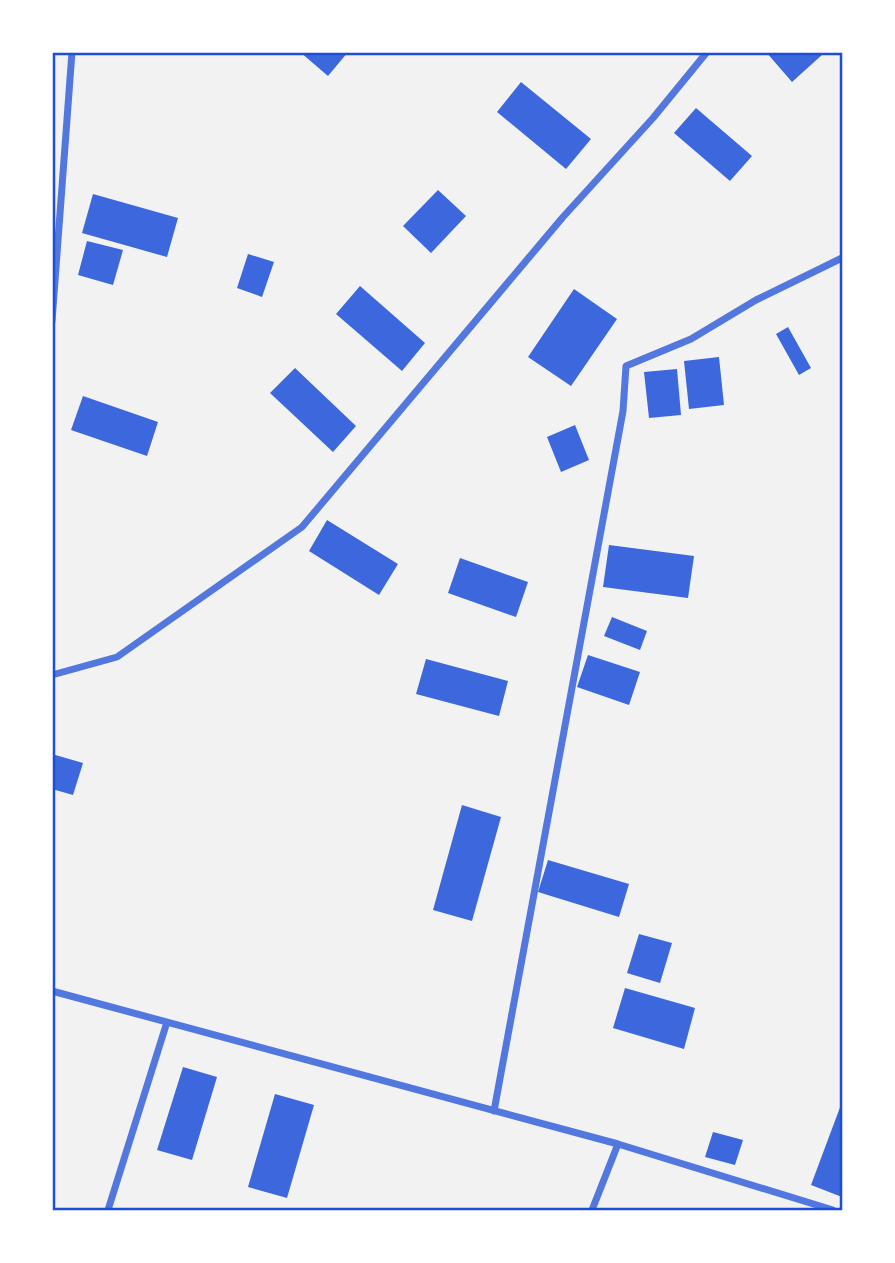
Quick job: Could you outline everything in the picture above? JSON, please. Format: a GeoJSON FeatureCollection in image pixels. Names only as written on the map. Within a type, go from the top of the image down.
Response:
{"type":"FeatureCollection","features":[{"type":"Feature","properties":{"kind":"street"},"geometry":{"type":"LineString","coordinates":[[52,321],[72,52]]}},
{"type":"Feature","properties":{"kind":"street"},"geometry":{"type":"LineString","coordinates":[[52,675],[117,657],[302,527],[563,217],[653,118],[707,52]]}},
{"type":"Feature","properties":{"kind":"street"},"geometry":{"type":"LineString","coordinates":[[494,1111],[621,425],[626,366],[691,339],[756,300],[842,258]]}},
{"type":"Feature","properties":{"kind":"street"},"geometry":{"type":"LineString","coordinates":[[52,991],[618,1144],[833,1210]]}},
{"type":"Feature","properties":{"kind":"street"},"geometry":{"type":"LineString","coordinates":[[108,1210],[166,1021]]}},
{"type":"Feature","properties":{"kind":"street"},"geometry":{"type":"LineString","coordinates":[[592,1210],[618,1144]]}},
{"type":"Feature","properties":{"kind":"building"},"geometry":{"type":"Polygon","coordinates":[[[300,52],[348,52],[328,76],[300,52]]]}},
{"type":"Feature","properties":{"kind":"building"},"geometry":{"type":"Polygon","coordinates":[[[766,52],[822,52],[823,54],[792,82],[766,52]]]}},
{"type":"Feature","properties":{"kind":"building"},"geometry":{"type":"Polygon","coordinates":[[[521,82],[591,139],[566,169],[497,112],[521,82]]]}},
{"type":"Feature","properties":{"kind":"building"},"geometry":{"type":"Polygon","coordinates":[[[696,108],[752,156],[730,181],[674,133],[696,108]]]}},
{"type":"Feature","properties":{"kind":"building"},"geometry":{"type":"Polygon","coordinates":[[[438,190],[466,216],[431,253],[403,226],[438,190]]]}},
{"type":"Feature","properties":{"kind":"building"},"geometry":{"type":"Polygon","coordinates":[[[93,194],[178,218],[167,257],[82,233],[93,194]]]}},
{"type":"Feature","properties":{"kind":"building"},"geometry":{"type":"Polygon","coordinates":[[[87,241],[123,250],[113,285],[78,275],[87,241]]]}},
{"type":"Feature","properties":{"kind":"building"},"geometry":{"type":"Polygon","coordinates":[[[248,254],[274,262],[262,297],[237,288],[248,254]]]}},
{"type":"Feature","properties":{"kind":"building"},"geometry":{"type":"Polygon","coordinates":[[[360,286],[425,343],[402,371],[336,314],[360,286]]]}},
{"type":"Feature","properties":{"kind":"building"},"geometry":{"type":"Polygon","coordinates":[[[574,289],[617,319],[571,386],[528,357],[574,289]]]}},
{"type":"Feature","properties":{"kind":"building"},"geometry":{"type":"Polygon","coordinates":[[[788,327],[811,368],[799,375],[776,334],[788,327]]]}},
{"type":"Feature","properties":{"kind":"building"},"geometry":{"type":"Polygon","coordinates":[[[719,357],[724,405],[689,409],[684,361],[719,357]]]}},
{"type":"Feature","properties":{"kind":"building"},"geometry":{"type":"Polygon","coordinates":[[[295,368],[356,426],[333,452],[270,393],[295,368]]]}},
{"type":"Feature","properties":{"kind":"building"},"geometry":{"type":"Polygon","coordinates":[[[677,369],[681,415],[649,418],[644,372],[677,369]]]}},
{"type":"Feature","properties":{"kind":"building"},"geometry":{"type":"Polygon","coordinates":[[[83,396],[158,422],[147,456],[71,430],[83,396]]]}},
{"type":"Feature","properties":{"kind":"building"},"geometry":{"type":"Polygon","coordinates":[[[575,425],[589,460],[561,472],[547,437],[575,425]]]}},
{"type":"Feature","properties":{"kind":"building"},"geometry":{"type":"Polygon","coordinates":[[[327,520],[398,564],[379,595],[309,551],[327,520]]]}},
{"type":"Feature","properties":{"kind":"building"},"geometry":{"type":"Polygon","coordinates":[[[609,545],[694,556],[688,598],[603,587],[609,545]]]}},
{"type":"Feature","properties":{"kind":"building"},"geometry":{"type":"Polygon","coordinates":[[[460,558],[528,582],[516,617],[448,593],[460,558]]]}},
{"type":"Feature","properties":{"kind":"building"},"geometry":{"type":"Polygon","coordinates":[[[612,617],[647,631],[640,650],[604,636],[612,617]]]}},
{"type":"Feature","properties":{"kind":"building"},"geometry":{"type":"Polygon","coordinates":[[[588,655],[640,672],[629,705],[577,687],[588,655]]]}},
{"type":"Feature","properties":{"kind":"building"},"geometry":{"type":"Polygon","coordinates":[[[426,659],[508,681],[499,716],[416,694],[426,659]]]}},
{"type":"Feature","properties":{"kind":"building"},"geometry":{"type":"Polygon","coordinates":[[[52,754],[83,763],[73,795],[52,789],[52,754]]]}},
{"type":"Feature","properties":{"kind":"building"},"geometry":{"type":"Polygon","coordinates":[[[462,805],[501,817],[472,921],[433,910],[462,805]]]}},
{"type":"Feature","properties":{"kind":"building"},"geometry":{"type":"Polygon","coordinates":[[[548,860],[629,884],[619,917],[538,892],[548,860]]]}},
{"type":"Feature","properties":{"kind":"building"},"geometry":{"type":"Polygon","coordinates":[[[639,934],[672,943],[660,983],[627,973],[639,934]]]}},
{"type":"Feature","properties":{"kind":"building"},"geometry":{"type":"Polygon","coordinates":[[[625,988],[695,1008],[684,1049],[613,1028],[625,988]]]}},
{"type":"Feature","properties":{"kind":"building"},"geometry":{"type":"Polygon","coordinates":[[[183,1067],[217,1077],[192,1160],[157,1150],[183,1067]]]}},
{"type":"Feature","properties":{"kind":"building"},"geometry":{"type":"Polygon","coordinates":[[[275,1094],[314,1105],[287,1198],[248,1187],[275,1094]]]}},
{"type":"Feature","properties":{"kind":"building"},"geometry":{"type":"Polygon","coordinates":[[[842,1102],[842,1197],[811,1185],[842,1102]]]}},
{"type":"Feature","properties":{"kind":"building"},"geometry":{"type":"Polygon","coordinates":[[[713,1132],[743,1140],[735,1165],[705,1157],[713,1132]]]}}]}
